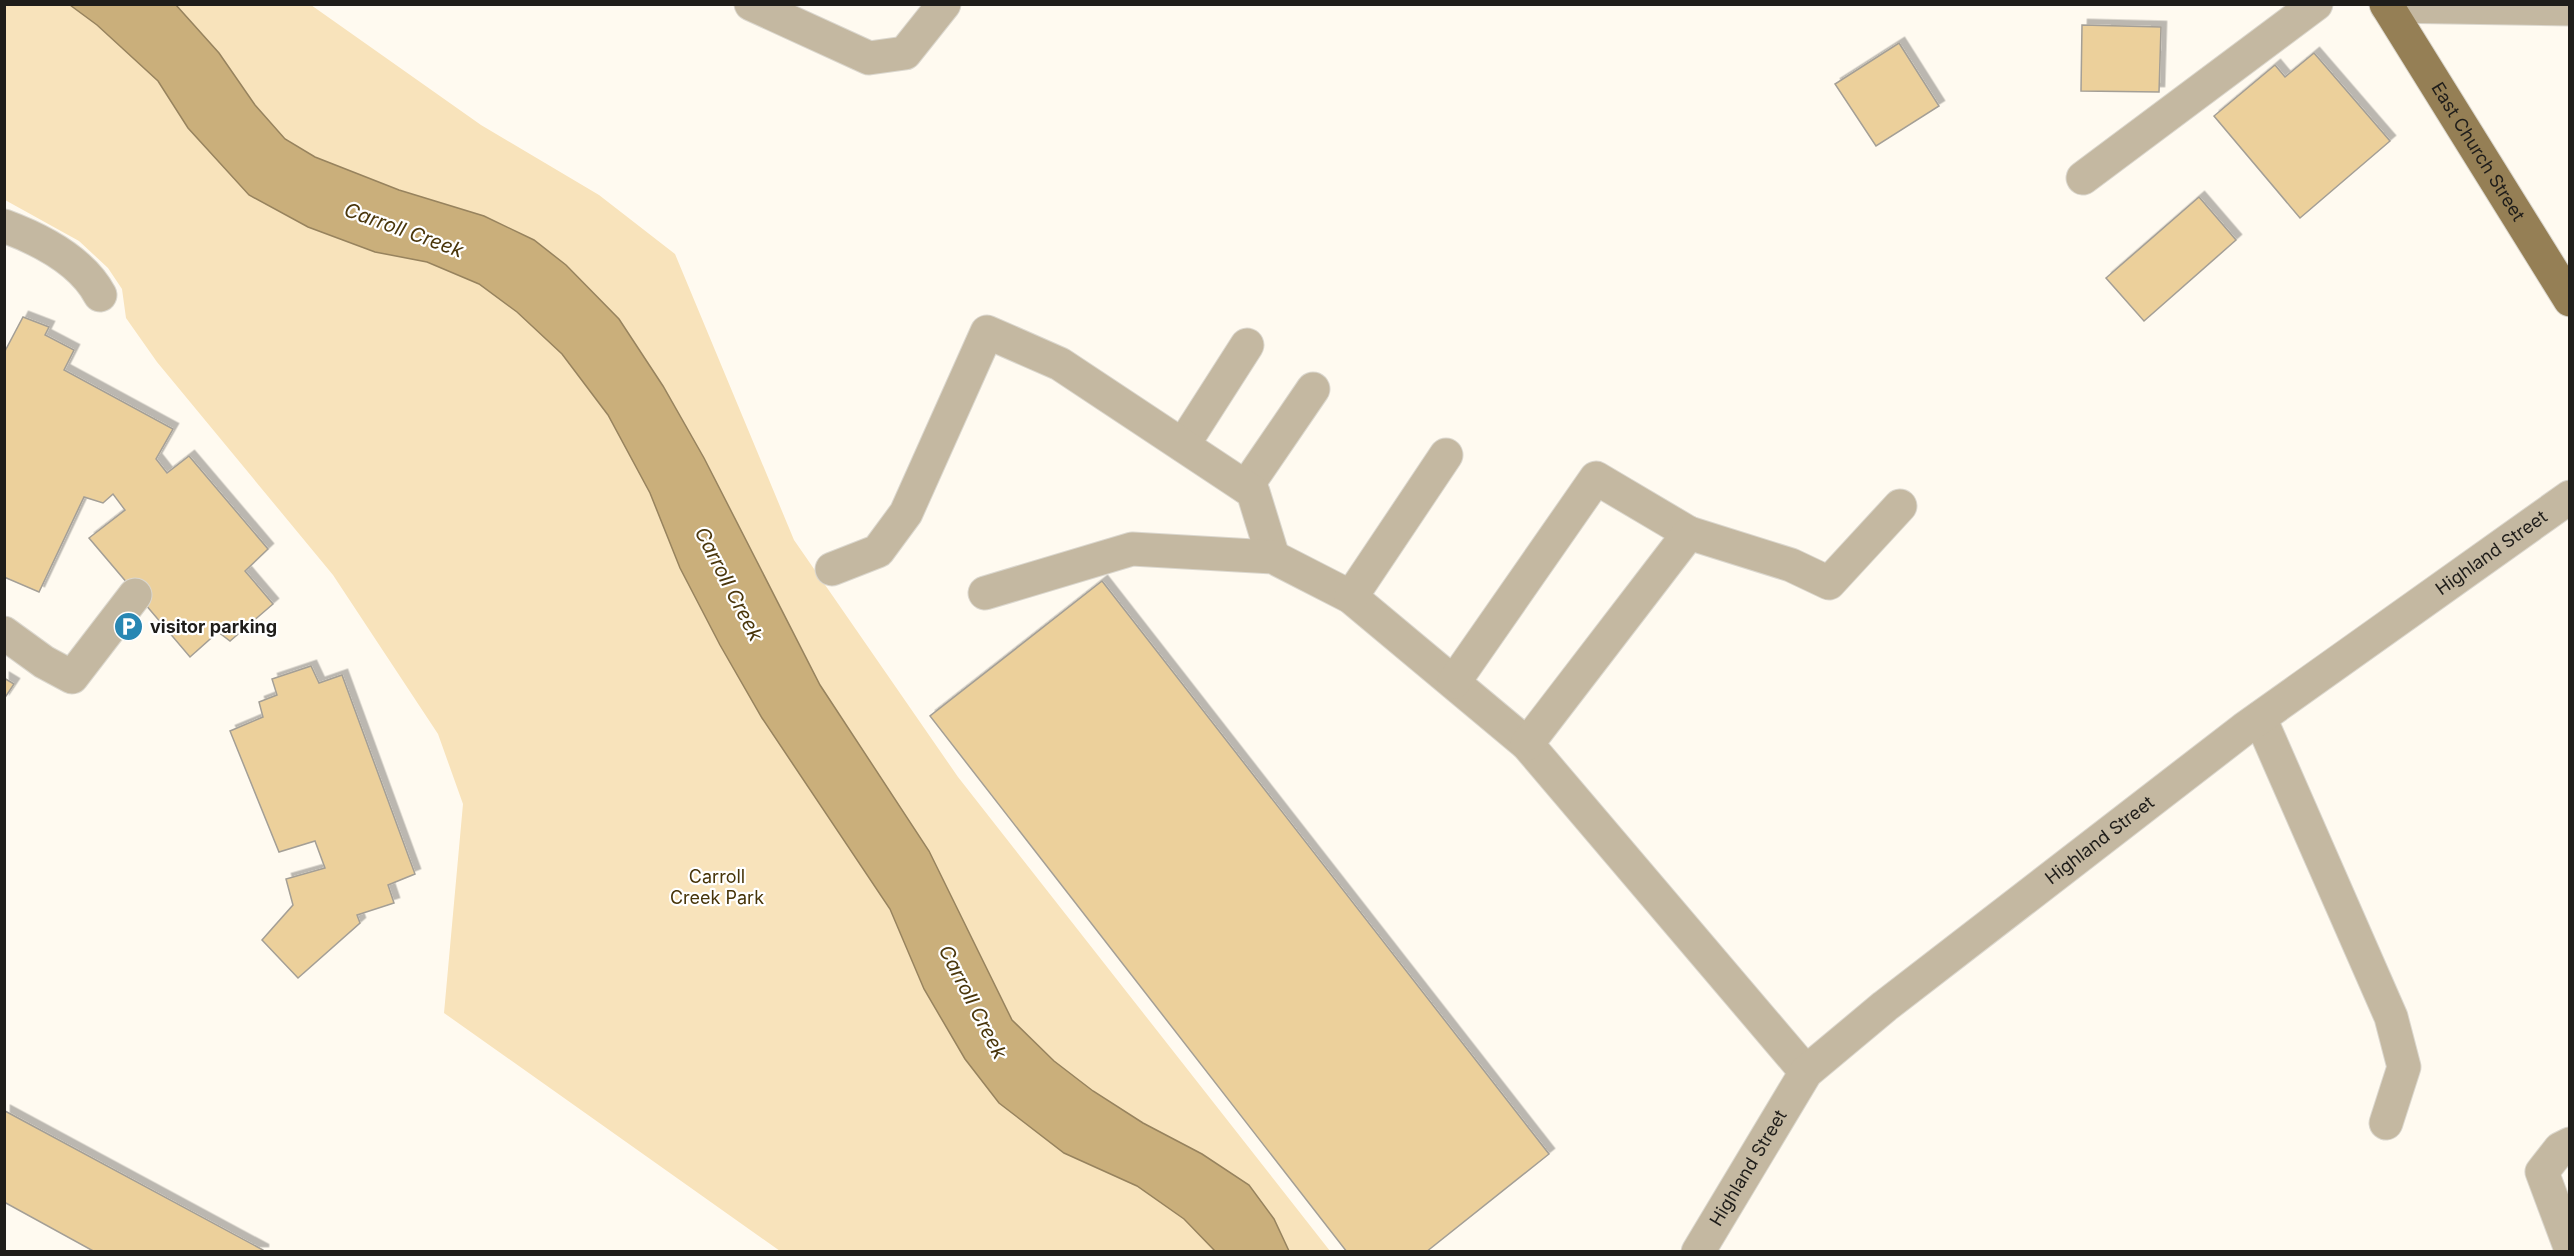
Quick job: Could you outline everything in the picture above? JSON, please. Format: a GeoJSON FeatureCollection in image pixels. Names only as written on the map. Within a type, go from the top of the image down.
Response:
{"type":"FeatureCollection","features":[{"type":"Feature","properties":{"kind":"main road","name":"East Church Street"},"geometry":{"type":"LineString","coordinates":[[2386,5],[2570,300]]}},
{"type":"Feature","properties":{"kind":"street"},"geometry":{"type":"LineString","coordinates":[[751,4],[868,58],[905,53],[944,4]]}},
{"type":"Feature","properties":{"kind":"street"},"geometry":{"type":"LineString","coordinates":[[2084,177],[2316,4]]}},
{"type":"Feature","properties":{"kind":"street"},"geometry":{"type":"LineString","coordinates":[[2386,5],[2570,9]]}},
{"type":"Feature","properties":{"kind":"street"},"geometry":{"type":"LineString","coordinates":[[4,226],[24,233],[55,251],[92,279],[100,295]]}},
{"type":"Feature","properties":{"kind":"street"},"geometry":{"type":"LineString","coordinates":[[832,569],[878,551],[906,513],[987,332],[1060,364],[1253,492],[1273,557]]}},
{"type":"Feature","properties":{"kind":"street"},"geometry":{"type":"LineString","coordinates":[[1183,445],[1246,345]]}},
{"type":"Feature","properties":{"kind":"street"},"geometry":{"type":"LineString","coordinates":[[1246,487],[1313,389]]}},
{"type":"Feature","properties":{"kind":"street"},"geometry":{"type":"LineString","coordinates":[[1351,597],[1446,455]]}},
{"type":"Feature","properties":{"kind":"street"},"geometry":{"type":"LineString","coordinates":[[1454,682],[1596,478],[1689,533],[1791,565],[1828,583],[1900,506]]}},
{"type":"Feature","properties":{"kind":"street","name":"Highland Street"},"geometry":{"type":"LineString","coordinates":[[1698,1251],[1806,1072],[1885,1006],[2260,718],[2570,497]]}},
{"type":"Feature","properties":{"kind":"street"},"geometry":{"type":"LineString","coordinates":[[1527,744],[1689,533]]}},
{"type":"Feature","properties":{"kind":"street"},"geometry":{"type":"LineString","coordinates":[[985,593],[1132,549],[1273,557],[1351,597],[1527,744],[1806,1072]]}},
{"type":"Feature","properties":{"kind":"street"},"geometry":{"type":"LineString","coordinates":[[4,633],[44,662],[72,677],[135,596]]}},
{"type":"Feature","properties":{"kind":"street"},"geometry":{"type":"LineString","coordinates":[[2260,718],[2391,1017],[2404,1067],[2386,1123]]}},
{"type":"Feature","properties":{"kind":"street"},"geometry":{"type":"LineString","coordinates":[[2570,1143],[2560,1149],[2542,1172],[2570,1247]]}},
{"type":"Feature","properties":{"kind":"green space","name":"Carroll Creek Park"},"geometry":{"type":"Polygon","coordinates":[[[5,5],[311,5],[481,125],[599,195],[675,254],[794,540],[958,777],[1330,1251],[780,1251],[444,1013],[463,804],[438,734],[333,575],[157,362],[126,318],[122,289],[108,268],[79,241],[5,200],[5,5]]]}},
{"type":"Feature","properties":{"kind":"water","name":"Carroll Creek"},"geometry":{"type":"Polygon","coordinates":[[[70,5],[176,5],[219,53],[255,105],[285,139],[315,157],[399,190],[484,216],[534,240],[566,265],[619,319],[663,386],[704,458],[820,685],[929,851],[1012,1020],[1054,1061],[1093,1091],[1143,1123],[1202,1154],[1249,1185],[1274,1219],[1289,1251],[1215,1251],[1184,1219],[1137,1186],[1064,1153],[999,1103],[965,1059],[924,989],[890,909],[762,718],[720,645],[680,568],[650,493],[608,415],[562,354],[517,312],[479,284],[427,262],[375,252],[308,227],[249,195],[188,128],[158,81],[97,25],[70,5]]]}},
{"type":"Feature","properties":{"kind":"building"},"geometry":{"type":"Polygon","coordinates":[[[2082,25],[2161,27],[2159,92],[2081,91],[2082,25]]]}},
{"type":"Feature","properties":{"kind":"building"},"geometry":{"type":"Polygon","coordinates":[[[1899,43],[1939,106],[1876,146],[1835,84],[1899,43]]]}},
{"type":"Feature","properties":{"kind":"building"},"geometry":{"type":"Polygon","coordinates":[[[2314,53],[2390,141],[2300,218],[2214,116],[2275,65],[2285,77],[2314,53]]]}},
{"type":"Feature","properties":{"kind":"building"},"geometry":{"type":"Polygon","coordinates":[[[2199,197],[2236,240],[2144,321],[2106,278],[2199,197]]]}},
{"type":"Feature","properties":{"kind":"building"},"geometry":{"type":"Polygon","coordinates":[[[23,317],[49,327],[45,335],[74,350],[64,370],[173,429],[156,459],[167,473],[189,456],[268,549],[245,571],[273,604],[230,641],[218,632],[190,657],[89,538],[125,510],[113,494],[103,503],[84,497],[39,592],[4,577],[4,353],[23,317]]]}},
{"type":"Feature","properties":{"kind":"building"},"geometry":{"type":"Polygon","coordinates":[[[1102,581],[1549,1154],[1426,1252],[1347,1252],[930,716],[1102,581]]]}},
{"type":"Feature","properties":{"kind":"building"},"geometry":{"type":"Polygon","coordinates":[[[311,666],[319,683],[342,675],[415,874],[388,885],[394,903],[357,915],[360,923],[298,978],[262,940],[293,905],[286,879],[325,868],[315,841],[279,852],[230,731],[263,717],[259,702],[277,695],[272,679],[311,666]]]}},
{"type":"Feature","properties":{"kind":"building"},"geometry":{"type":"Polygon","coordinates":[[[4,678],[14,684],[4,699],[4,678]]]}},
{"type":"Feature","properties":{"kind":"building"},"geometry":{"type":"Polygon","coordinates":[[[5,1111],[263,1252],[95,1252],[4,1202],[5,1111]]]}},
{"type":"Feature","properties":{"kind":"place","name":"visitor parking"},"geometry":{"type":"Point","coordinates":[129,627]}}]}
